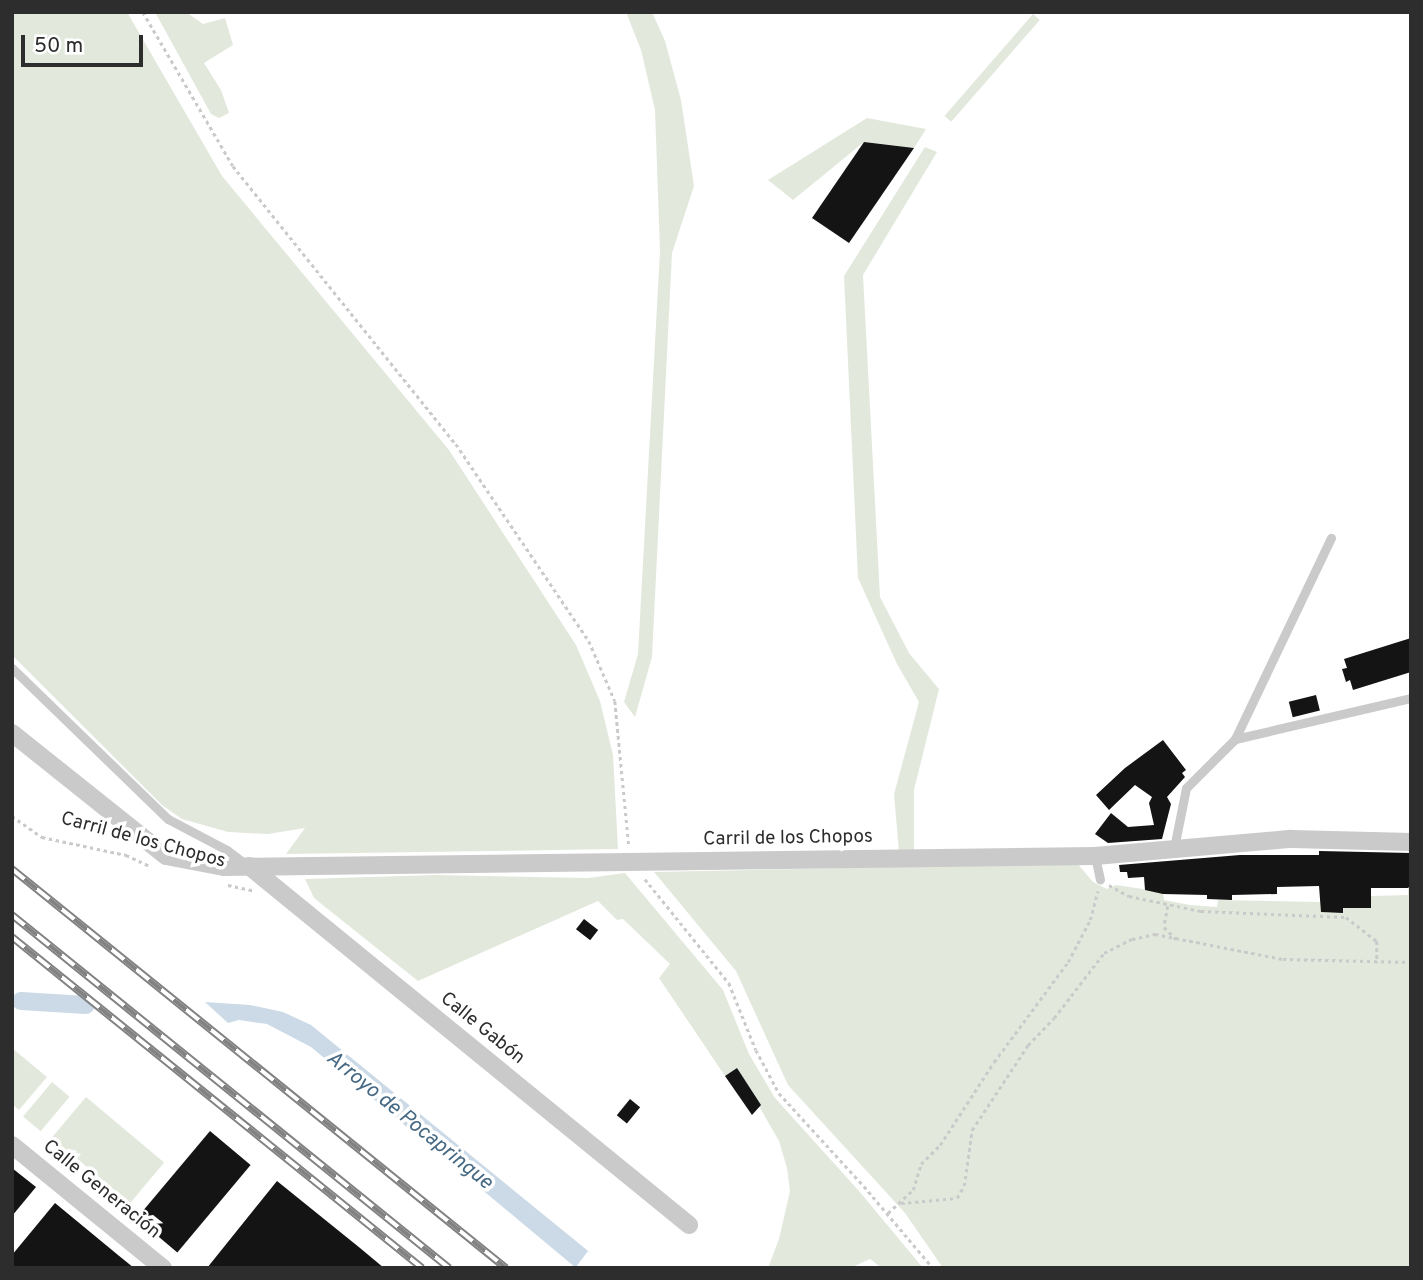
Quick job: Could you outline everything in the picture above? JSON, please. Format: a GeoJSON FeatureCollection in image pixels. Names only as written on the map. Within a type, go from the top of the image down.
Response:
{"type":"FeatureCollection","features":[{"type":"Feature","properties":{"kind":"street"},"geometry":{"type":"LineString","coordinates":[[12,733],[164,863]]}},
{"type":"Feature","properties":{"kind":"street","name":"Carril de los Chopos"},"geometry":{"type":"LineString","coordinates":[[164,863],[225,867],[1095,856],[1292,839],[1411,842]]}},
{"type":"Feature","properties":{"kind":"street","name":"Calle Gabón"},"geometry":{"type":"LineString","coordinates":[[248,866],[689,1225]]}},
{"type":"Feature","properties":{"kind":"street","name":"Calle Generación"},"geometry":{"type":"LineString","coordinates":[[12,1145],[163,1268]]}},
{"type":"Feature","properties":{"kind":"lane"},"geometry":{"type":"LineString","coordinates":[[1174,848],[1186,788],[1234,739],[1331,538]]}},
{"type":"Feature","properties":{"kind":"lane"},"geometry":{"type":"LineString","coordinates":[[12,668],[168,820],[227,850],[248,866]]}},
{"type":"Feature","properties":{"kind":"lane"},"geometry":{"type":"LineString","coordinates":[[1234,739],[1411,698]]}},
{"type":"Feature","properties":{"kind":"lane"},"geometry":{"type":"LineString","coordinates":[[1095,856],[1100,879]]}},
{"type":"Feature","properties":{"kind":"path"},"geometry":{"type":"LineString","coordinates":[[143,12],[233,166],[456,443],[589,641],[615,701],[631,862],[729,983],[756,1050],[779,1093],[888,1213],[933,1268]]}},
{"type":"Feature","properties":{"kind":"path","name":"Carril de los Chopos"},"geometry":{"type":"LineString","coordinates":[[12,816],[42,837],[164,863]]}},
{"type":"Feature","properties":{"kind":"path"},"geometry":{"type":"LineString","coordinates":[[888,1213],[912,1190],[921,1164],[940,1145],[993,1062],[1068,962],[1090,920],[1100,879],[1129,896],[1168,906],[1271,916],[1346,917],[1377,941],[1377,963]]}},
{"type":"Feature","properties":{"kind":"path","name":"Carril de los Chopos"},"geometry":{"type":"LineString","coordinates":[[219,883],[252,890],[267,881]]}},
{"type":"Feature","properties":{"kind":"path"},"geometry":{"type":"LineString","coordinates":[[1168,906],[1164,928],[1177,939]]}},
{"type":"Feature","properties":{"kind":"path"},"geometry":{"type":"LineString","coordinates":[[901,1202],[957,1198],[964,1186],[972,1130],[1028,1045],[1054,1018],[1104,953],[1132,939],[1155,934],[1283,959],[1411,962]]}},
{"type":"Feature","properties":{"kind":"shaded area"},"geometry":{"type":"Polygon","coordinates":[[[12,12],[127,12],[222,176],[449,450],[576,645],[600,701],[613,755],[618,849],[286,854],[305,828],[268,834],[228,832],[182,819],[162,805],[12,655],[12,12]]]}},
{"type":"Feature","properties":{"kind":"shaded area"},"geometry":{"type":"Polygon","coordinates":[[[155,12],[186,12],[203,24],[225,18],[233,45],[204,63],[221,90],[229,113],[219,118],[211,114],[155,12]]]}},
{"type":"Feature","properties":{"kind":"shaded area"},"geometry":{"type":"Polygon","coordinates":[[[626,12],[652,12],[665,41],[681,100],[694,186],[672,253],[652,657],[635,717],[624,702],[638,654],[660,251],[655,110],[641,50],[626,12]]]}},
{"type":"Feature","properties":{"kind":"shaded area"},"geometry":{"type":"Polygon","coordinates":[[[1033,14],[1040,20],[951,122],[944,116],[1033,14]]]}},
{"type":"Feature","properties":{"kind":"shaded area"},"geometry":{"type":"Polygon","coordinates":[[[867,118],[926,129],[914,148],[864,142],[793,200],[768,180],[867,118]]]}},
{"type":"Feature","properties":{"kind":"shaded area"},"geometry":{"type":"Polygon","coordinates":[[[925,147],[937,152],[863,275],[880,597],[909,653],[939,689],[914,790],[914,851],[899,852],[894,794],[919,702],[897,664],[858,578],[844,276],[925,147]]]}},
{"type":"Feature","properties":{"kind":"shaded area"},"geometry":{"type":"Polygon","coordinates":[[[1077,863],[1093,882],[1107,889],[1116,885],[1163,892],[1164,900],[1217,907],[1218,900],[1321,902],[1321,912],[1342,913],[1343,899],[1353,908],[1370,908],[1371,896],[1408,895],[1408,885],[1411,885],[1411,1268],[943,1268],[905,1213],[788,1085],[736,971],[654,872],[1077,863]]]}},
{"type":"Feature","properties":{"kind":"shaded area"},"geometry":{"type":"Polygon","coordinates":[[[625,873],[723,990],[749,1054],[775,1098],[859,1191],[923,1268],[882,1268],[870,1259],[850,1268],[768,1268],[779,1239],[790,1191],[779,1141],[737,1068],[725,1076],[659,978],[670,964],[623,919],[617,920],[598,901],[418,981],[314,898],[305,879],[436,875],[588,878],[625,873]]]}},
{"type":"Feature","properties":{"kind":"shaded area"},"geometry":{"type":"Polygon","coordinates":[[[12,1048],[47,1077],[19,1110],[12,1104],[12,1048]]]}},
{"type":"Feature","properties":{"kind":"shaded area"},"geometry":{"type":"Polygon","coordinates":[[[52,1082],[70,1097],[41,1131],[23,1116],[52,1082]]]}},
{"type":"Feature","properties":{"kind":"shaded area"},"geometry":{"type":"Polygon","coordinates":[[[86,1097],[164,1163],[130,1203],[52,1138],[86,1097]]]}},
{"type":"Feature","properties":{"kind":"water"},"geometry":{"type":"Polygon","coordinates":[[[205,1002],[250,1005],[283,1012],[311,1025],[609,1268],[576,1268],[311,1047],[267,1024],[239,1020],[228,1023],[205,1002]]]}},
{"type":"Feature","properties":{"kind":"pier"},"geometry":{"type":"Polygon","coordinates":[[[588,1251],[608,1266],[607,1268],[576,1267],[588,1251]]]}},
{"type":"Feature","properties":{"kind":"building"},"geometry":{"type":"Polygon","coordinates":[[[864,142],[914,148],[849,243],[812,218],[864,142]]]}},
{"type":"Feature","properties":{"kind":"building"},"geometry":{"type":"Polygon","coordinates":[[[1411,638],[1411,672],[1353,690],[1350,680],[1346,682],[1342,669],[1347,668],[1344,659],[1411,638]]]}},
{"type":"Feature","properties":{"kind":"building"},"geometry":{"type":"Polygon","coordinates":[[[1316,695],[1320,711],[1293,717],[1289,702],[1316,695]]]}},
{"type":"Feature","properties":{"kind":"building"},"geometry":{"type":"Polygon","coordinates":[[[1163,740],[1186,770],[1182,773],[1185,777],[1167,797],[1171,804],[1162,839],[1108,843],[1095,834],[1111,813],[1128,827],[1154,825],[1149,803],[1152,797],[1135,785],[1109,810],[1096,795],[1125,768],[1163,740]]]}},
{"type":"Feature","properties":{"kind":"building"},"geometry":{"type":"Polygon","coordinates":[[[1319,851],[1411,853],[1411,885],[1408,888],[1371,888],[1371,908],[1343,908],[1343,913],[1321,912],[1319,886],[1277,887],[1277,894],[1232,895],[1232,900],[1207,899],[1207,895],[1163,894],[1145,890],[1144,877],[1128,878],[1127,872],[1120,872],[1119,865],[1240,855],[1319,855],[1319,851]]]}},
{"type":"Feature","properties":{"kind":"building"},"geometry":{"type":"Polygon","coordinates":[[[584,919],[598,930],[590,940],[576,929],[584,919]]]}},
{"type":"Feature","properties":{"kind":"building"},"geometry":{"type":"Polygon","coordinates":[[[737,1068],[761,1105],[752,1115],[725,1076],[737,1068]]]}},
{"type":"Feature","properties":{"kind":"building"},"geometry":{"type":"Polygon","coordinates":[[[630,1099],[640,1107],[627,1124],[617,1115],[630,1099]]]}},
{"type":"Feature","properties":{"kind":"building"},"geometry":{"type":"Polygon","coordinates":[[[210,1131],[251,1165],[177,1252],[137,1218],[210,1131]]]}},
{"type":"Feature","properties":{"kind":"building"},"geometry":{"type":"Polygon","coordinates":[[[12,1168],[36,1187],[12,1216],[12,1168]]]}},
{"type":"Feature","properties":{"kind":"building"},"geometry":{"type":"Polygon","coordinates":[[[277,1181],[360,1248],[384,1268],[207,1268],[277,1181]]]}},
{"type":"Feature","properties":{"kind":"building"},"geometry":{"type":"Polygon","coordinates":[[[55,1203],[134,1268],[12,1268],[12,1255],[55,1203]]]}},
{"type":"Feature","properties":{"kind":"waterway","name":"Arroyo de Pocapringue"},"geometry":{"type":"LineString","coordinates":[[12,997],[21,1001]]}},
{"type":"Feature","properties":{"kind":"waterway","name":"Arroyo de Pocapringue"},"geometry":{"type":"LineString","coordinates":[[21,1001],[86,1005]]}},
{"type":"Feature","properties":{"kind":"railway"},"geometry":{"type":"LineString","coordinates":[[12,869],[506,1268]]}},
{"type":"Feature","properties":{"kind":"railway"},"geometry":{"type":"LineString","coordinates":[[12,915],[449,1268]]}},
{"type":"Feature","properties":{"kind":"railway"},"geometry":{"type":"LineString","coordinates":[[12,937],[422,1268]]}}]}
